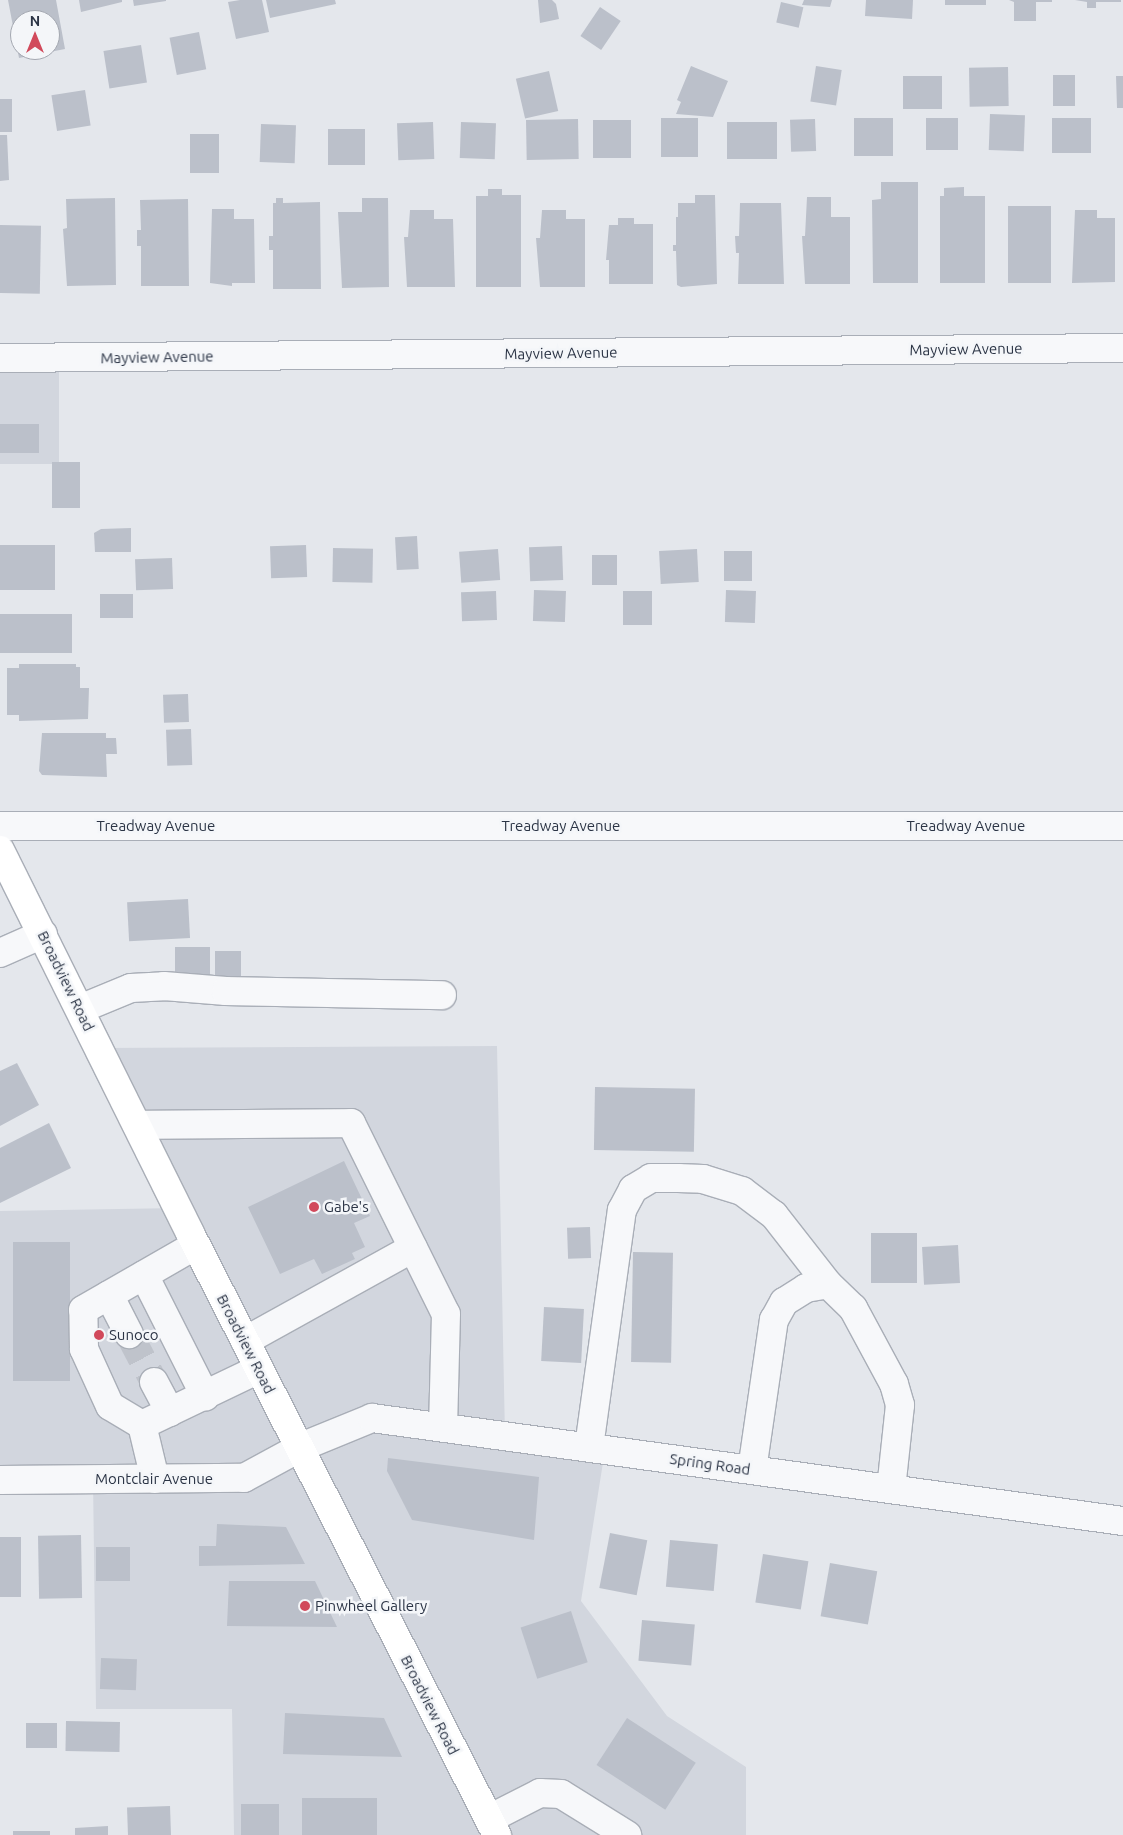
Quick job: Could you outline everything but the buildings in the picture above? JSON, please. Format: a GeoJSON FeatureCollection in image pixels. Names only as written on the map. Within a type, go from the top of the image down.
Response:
{"type":"FeatureCollection","features":[{"type":"Feature","properties":{"kind":"main road","name":"Broadview Road"},"geometry":{"type":"LineString","coordinates":[[0,850],[196,1245],[301,1447],[493,1827]]}},
{"type":"Feature","properties":{"kind":"street","name":"Mayview Avenue"},"geometry":{"type":"LineString","coordinates":[[0,358],[1123,348]]}},
{"type":"Feature","properties":{"kind":"street","name":"Treadway Avenue"},"geometry":{"type":"LineString","coordinates":[[0,826],[1123,826]]}},
{"type":"Feature","properties":{"kind":"street"},"geometry":{"type":"LineString","coordinates":[[0,953],[43,934]]}},
{"type":"Feature","properties":{"kind":"street"},"geometry":{"type":"LineString","coordinates":[[80,1009],[131,988],[164,986],[226,991],[442,995]]}},
{"type":"Feature","properties":{"kind":"street"},"geometry":{"type":"LineString","coordinates":[[138,1125],[351,1123],[446,1314],[443,1427]]}},
{"type":"Feature","properties":{"kind":"street"},"geometry":{"type":"LineString","coordinates":[[589,1447],[622,1210],[633,1190],[651,1178],[703,1179],[742,1191],[774,1215],[828,1284],[853,1308],[894,1384],[900,1405],[891,1489]]}},
{"type":"Feature","properties":{"kind":"street"},"geometry":{"type":"LineString","coordinates":[[155,1478],[142,1425],[110,1406],[84,1349],[83,1310],[196,1245]]}},
{"type":"Feature","properties":{"kind":"street"},"geometry":{"type":"LineString","coordinates":[[245,1341],[413,1248]]}},
{"type":"Feature","properties":{"kind":"street"},"geometry":{"type":"LineString","coordinates":[[144,1275],[205,1396]]}},
{"type":"Feature","properties":{"kind":"street"},"geometry":{"type":"LineString","coordinates":[[752,1470],[774,1320],[784,1302],[806,1288],[828,1284]]}},
{"type":"Feature","properties":{"kind":"street"},"geometry":{"type":"LineString","coordinates":[[109,1295],[129,1334]]}},
{"type":"Feature","properties":{"kind":"street"},"geometry":{"type":"LineString","coordinates":[[142,1425],[205,1396],[259,1368]]}},
{"type":"Feature","properties":{"kind":"street"},"geometry":{"type":"LineString","coordinates":[[154,1382],[170,1412]]}},
{"type":"Feature","properties":{"kind":"street","name":"Spring Road"},"geometry":{"type":"LineString","coordinates":[[301,1447],[372,1418],[1123,1521]]}},
{"type":"Feature","properties":{"kind":"street","name":"Montclair Avenue"},"geometry":{"type":"LineString","coordinates":[[0,1480],[244,1478],[301,1447]]}},
{"type":"Feature","properties":{"kind":"street"},"geometry":{"type":"LineString","coordinates":[[493,1827],[540,1793],[561,1794],[627,1835]]}},
{"type":"Feature","properties":{"kind":"shaded area"},"geometry":{"type":"Polygon","coordinates":[[[0,358],[59,358],[59,464],[0,464],[0,358]]]}},
{"type":"Feature","properties":{"kind":"shaded area"},"geometry":{"type":"Polygon","coordinates":[[[497,1046],[505,1436],[605,1450],[581,1601],[667,1716],[746,1767],[746,1835],[234,1835],[232,1709],[96,1709],[93,1479],[0,1480],[0,1211],[178,1208],[99,1048],[497,1046]]]}},
{"type":"Feature","properties":{"kind":"tunnel"},"geometry":{"type":"LineString","coordinates":[[129,1334],[154,1382]]}},
{"type":"Feature","properties":{"kind":"place","name":"Gabe's"},"geometry":{"type":"Point","coordinates":[314,1207]}},
{"type":"Feature","properties":{"kind":"place","name":"Sunoco"},"geometry":{"type":"Point","coordinates":[99,1335]}},
{"type":"Feature","properties":{"kind":"place","name":"Pinwheel Gallery"},"geometry":{"type":"Point","coordinates":[305,1606]}}]}
